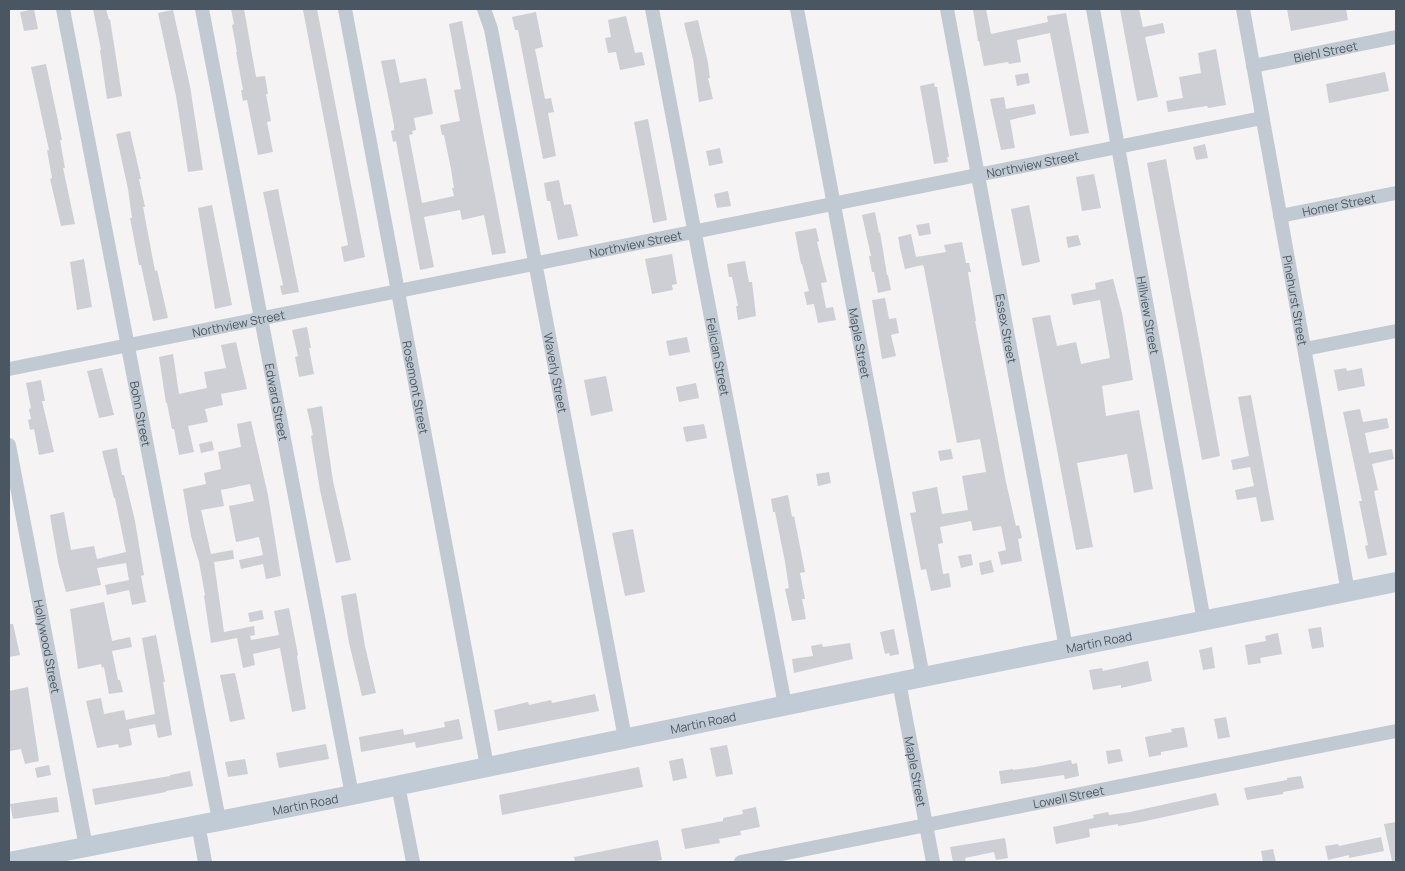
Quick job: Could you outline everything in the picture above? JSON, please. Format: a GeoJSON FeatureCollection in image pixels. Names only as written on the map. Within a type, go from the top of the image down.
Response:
{"type":"FeatureCollection","features":[{"type":"Feature","properties":{"kind":"street","name":"Bohn Street"},"geometry":{"type":"LineString","coordinates":[[63,9],[219,820]]}},
{"type":"Feature","properties":{"kind":"street","name":"Edward Street"},"geometry":{"type":"LineString","coordinates":[[202,9],[352,794]]}},
{"type":"Feature","properties":{"kind":"street","name":"Rosemont Street"},"geometry":{"type":"LineString","coordinates":[[345,9],[487,766]]}},
{"type":"Feature","properties":{"kind":"street","name":"Waverly Street"},"geometry":{"type":"LineString","coordinates":[[484,9],[491,30],[625,738]]}},
{"type":"Feature","properties":{"kind":"street","name":"Felician Street"},"geometry":{"type":"LineString","coordinates":[[652,9],[785,705]]}},
{"type":"Feature","properties":{"kind":"street","name":"Maple Street"},"geometry":{"type":"LineString","coordinates":[[797,9],[923,677]]}},
{"type":"Feature","properties":{"kind":"street","name":"Essex Street"},"geometry":{"type":"LineString","coordinates":[[946,9],[1066,648]]}},
{"type":"Feature","properties":{"kind":"street","name":"Hillview Street"},"geometry":{"type":"LineString","coordinates":[[1093,9],[1204,621]]}},
{"type":"Feature","properties":{"kind":"street","name":"Pinehurst Street"},"geometry":{"type":"LineString","coordinates":[[1243,9],[1348,592]]}},
{"type":"Feature","properties":{"kind":"street","name":"Biehl Street"},"geometry":{"type":"LineString","coordinates":[[1253,66],[1396,37]]}},
{"type":"Feature","properties":{"kind":"street","name":"Northview Street"},"geometry":{"type":"LineString","coordinates":[[9,369],[1262,118]]}},
{"type":"Feature","properties":{"kind":"street","name":"Homer Street"},"geometry":{"type":"LineString","coordinates":[[1280,216],[1396,193]]}},
{"type":"Feature","properties":{"kind":"street"},"geometry":{"type":"LineString","coordinates":[[1305,349],[1396,331]]}},
{"type":"Feature","properties":{"kind":"street","name":"Hollywood Street"},"geometry":{"type":"LineString","coordinates":[[9,445],[86,847]]}},
{"type":"Feature","properties":{"kind":"street","name":"Martin Road"},"geometry":{"type":"LineString","coordinates":[[9,862],[398,785],[1066,648],[1396,584]]}},
{"type":"Feature","properties":{"kind":"street","name":"Maple Street"},"geometry":{"type":"LineString","coordinates":[[899,682],[933,862]]}},
{"type":"Feature","properties":{"kind":"street","name":"Lowell Street"},"geometry":{"type":"LineString","coordinates":[[741,862],[1396,731]]}},
{"type":"Feature","properties":{"kind":"street"},"geometry":{"type":"LineString","coordinates":[[398,785],[413,862]]}},
{"type":"Feature","properties":{"kind":"street"},"geometry":{"type":"LineString","coordinates":[[198,824],[205,862]]}},
{"type":"Feature","properties":{"kind":"building"},"geometry":{"type":"Polygon","coordinates":[[[34,9],[38,29],[24,31],[20,12],[34,9]]]}},
{"type":"Feature","properties":{"kind":"building"},"geometry":{"type":"Polygon","coordinates":[[[93,9],[106,9],[110,19],[122,96],[107,99],[101,50],[93,9]]]}},
{"type":"Feature","properties":{"kind":"building"},"geometry":{"type":"Polygon","coordinates":[[[231,9],[244,9],[256,77],[265,76],[271,121],[267,122],[273,152],[258,155],[247,100],[243,101],[231,9]]]}},
{"type":"Feature","properties":{"kind":"building"},"geometry":{"type":"Polygon","coordinates":[[[317,9],[365,257],[344,262],[341,247],[348,245],[303,10],[317,9]]]}},
{"type":"Feature","properties":{"kind":"building"},"geometry":{"type":"Polygon","coordinates":[[[973,9],[986,9],[991,34],[1048,22],[1047,16],[1066,13],[1089,133],[1070,136],[1050,33],[1017,40],[1021,62],[984,66],[973,9]]]}},
{"type":"Feature","properties":{"kind":"building"},"geometry":{"type":"Polygon","coordinates":[[[1120,9],[1139,9],[1143,27],[1163,23],[1165,33],[1145,37],[1158,97],[1137,101],[1120,9]]]}},
{"type":"Feature","properties":{"kind":"building"},"geometry":{"type":"Polygon","coordinates":[[[1287,9],[1346,9],[1348,20],[1291,31],[1287,9]]]}},
{"type":"Feature","properties":{"kind":"building"},"geometry":{"type":"Polygon","coordinates":[[[173,10],[190,86],[203,170],[188,172],[176,96],[158,13],[173,10]]]}},
{"type":"Feature","properties":{"kind":"building"},"geometry":{"type":"Polygon","coordinates":[[[536,12],[543,47],[535,49],[545,99],[551,98],[554,112],[548,113],[556,156],[543,159],[518,30],[515,30],[512,17],[536,12]]]}},
{"type":"Feature","properties":{"kind":"building"},"geometry":{"type":"Polygon","coordinates":[[[626,16],[635,53],[642,52],[645,65],[620,70],[616,52],[608,53],[605,38],[611,37],[608,20],[626,16]]]}},
{"type":"Feature","properties":{"kind":"building"},"geometry":{"type":"Polygon","coordinates":[[[698,20],[708,63],[710,78],[708,78],[713,99],[699,102],[693,59],[684,23],[698,20]]]}},
{"type":"Feature","properties":{"kind":"building"},"geometry":{"type":"Polygon","coordinates":[[[462,21],[506,253],[492,255],[484,215],[462,220],[460,210],[424,217],[434,267],[420,270],[396,141],[393,142],[391,131],[394,130],[394,125],[381,61],[395,59],[400,83],[426,78],[433,114],[414,118],[416,130],[412,131],[413,134],[409,135],[422,203],[454,196],[451,169],[440,125],[460,121],[454,90],[461,89],[449,24],[462,21]]]}},
{"type":"Feature","properties":{"kind":"building"},"geometry":{"type":"Polygon","coordinates":[[[1216,49],[1226,105],[1168,112],[1166,101],[1183,98],[1179,77],[1201,73],[1198,53],[1216,49]]]}},
{"type":"Feature","properties":{"kind":"building"},"geometry":{"type":"Polygon","coordinates":[[[46,64],[62,140],[60,140],[65,168],[63,168],[75,224],[61,226],[50,179],[52,178],[47,150],[49,150],[31,67],[46,64]]]}},
{"type":"Feature","properties":{"kind":"building"},"geometry":{"type":"Polygon","coordinates":[[[1385,72],[1389,91],[1329,103],[1326,84],[1385,72]]]}},
{"type":"Feature","properties":{"kind":"building"},"geometry":{"type":"Polygon","coordinates":[[[1028,73],[1030,83],[1017,86],[1015,75],[1028,73]]]}},
{"type":"Feature","properties":{"kind":"building"},"geometry":{"type":"Polygon","coordinates":[[[934,83],[935,87],[937,87],[949,157],[947,157],[948,162],[934,164],[920,86],[934,83]]]}},
{"type":"Feature","properties":{"kind":"building"},"geometry":{"type":"Polygon","coordinates":[[[1004,97],[1006,109],[1034,104],[1036,114],[1010,120],[1015,148],[1001,150],[990,99],[1004,97]]]}},
{"type":"Feature","properties":{"kind":"building"},"geometry":{"type":"Polygon","coordinates":[[[648,119],[667,220],[653,223],[634,122],[648,119]]]}},
{"type":"Feature","properties":{"kind":"building"},"geometry":{"type":"Polygon","coordinates":[[[130,131],[141,179],[139,179],[145,207],[143,207],[155,271],[157,270],[168,318],[153,321],[141,265],[139,265],[130,218],[132,218],[128,189],[116,134],[130,131]]]}},
{"type":"Feature","properties":{"kind":"building"},"geometry":{"type":"Polygon","coordinates":[[[1205,144],[1208,158],[1196,160],[1193,147],[1205,144]]]}},
{"type":"Feature","properties":{"kind":"building"},"geometry":{"type":"Polygon","coordinates":[[[720,148],[723,163],[709,166],[706,151],[720,148]]]}},
{"type":"Feature","properties":{"kind":"building"},"geometry":{"type":"Polygon","coordinates":[[[1166,159],[1220,456],[1202,460],[1147,163],[1166,159]]]}},
{"type":"Feature","properties":{"kind":"building"},"geometry":{"type":"Polygon","coordinates":[[[1094,174],[1101,208],[1082,211],[1076,177],[1094,174]]]}},
{"type":"Feature","properties":{"kind":"building"},"geometry":{"type":"Polygon","coordinates":[[[559,180],[564,205],[571,204],[578,236],[558,240],[550,201],[547,201],[544,183],[559,180]]]}},
{"type":"Feature","properties":{"kind":"building"},"geometry":{"type":"Polygon","coordinates":[[[278,189],[299,292],[282,295],[280,286],[283,285],[263,192],[278,189]]]}},
{"type":"Feature","properties":{"kind":"building"},"geometry":{"type":"Polygon","coordinates":[[[728,191],[731,206],[717,208],[714,194],[728,191]]]}},
{"type":"Feature","properties":{"kind":"building"},"geometry":{"type":"Polygon","coordinates":[[[212,205],[232,305],[215,309],[198,208],[212,205]]]}},
{"type":"Feature","properties":{"kind":"building"},"geometry":{"type":"Polygon","coordinates":[[[1029,205],[1040,262],[1022,266],[1011,209],[1029,205]]]}},
{"type":"Feature","properties":{"kind":"building"},"geometry":{"type":"Polygon","coordinates":[[[875,212],[891,290],[878,293],[874,272],[872,272],[869,256],[871,256],[862,215],[875,212]]]}},
{"type":"Feature","properties":{"kind":"building"},"geometry":{"type":"Polygon","coordinates":[[[929,223],[931,234],[919,236],[916,225],[929,223]]]}},
{"type":"Feature","properties":{"kind":"building"},"geometry":{"type":"Polygon","coordinates":[[[816,228],[819,241],[817,242],[827,282],[821,283],[826,308],[833,307],[836,320],[818,323],[814,304],[807,305],[804,292],[809,291],[801,264],[795,232],[816,228]]]}},
{"type":"Feature","properties":{"kind":"building"},"geometry":{"type":"Polygon","coordinates":[[[911,234],[916,257],[946,252],[944,245],[962,242],[966,263],[969,263],[971,272],[968,272],[975,321],[1006,482],[1016,526],[1019,525],[1022,538],[1018,539],[1022,561],[1001,565],[998,552],[1006,550],[1001,526],[973,531],[971,521],[940,527],[943,543],[938,544],[943,574],[949,573],[951,587],[931,591],[926,569],[921,570],[910,513],[916,512],[912,492],[937,487],[942,514],[968,510],[962,476],[986,472],[980,439],[957,443],[924,268],[923,265],[905,269],[900,248],[898,237],[911,234]]]}},
{"type":"Feature","properties":{"kind":"building"},"geometry":{"type":"Polygon","coordinates":[[[1078,235],[1081,245],[1068,248],[1066,237],[1078,235]]]}},
{"type":"Feature","properties":{"kind":"building"},"geometry":{"type":"Polygon","coordinates":[[[672,254],[677,284],[672,285],[673,290],[652,294],[645,259],[672,254]]]}},
{"type":"Feature","properties":{"kind":"building"},"geometry":{"type":"Polygon","coordinates":[[[84,259],[92,307],[77,310],[70,262],[84,259]]]}},
{"type":"Feature","properties":{"kind":"building"},"geometry":{"type":"Polygon","coordinates":[[[745,261],[749,282],[752,282],[756,316],[738,320],[736,306],[738,306],[732,277],[729,277],[727,264],[745,261]]]}},
{"type":"Feature","properties":{"kind":"building"},"geometry":{"type":"Polygon","coordinates":[[[1113,279],[1122,313],[1133,380],[1102,386],[1106,416],[1139,410],[1153,489],[1134,493],[1127,454],[1077,463],[1093,547],[1076,550],[1032,318],[1050,315],[1057,346],[1076,342],[1081,364],[1110,358],[1100,300],[1073,305],[1071,294],[1096,289],[1095,283],[1113,279]]]}},
{"type":"Feature","properties":{"kind":"building"},"geometry":{"type":"Polygon","coordinates":[[[885,298],[889,319],[896,318],[899,333],[891,335],[896,356],[882,359],[872,300],[885,298]]]}},
{"type":"Feature","properties":{"kind":"building"},"geometry":{"type":"Polygon","coordinates":[[[307,327],[314,374],[299,377],[295,357],[298,356],[292,330],[307,327]]]}},
{"type":"Feature","properties":{"kind":"building"},"geometry":{"type":"Polygon","coordinates":[[[687,337],[690,352],[669,356],[666,341],[687,337]]]}},
{"type":"Feature","properties":{"kind":"building"},"geometry":{"type":"Polygon","coordinates":[[[236,342],[247,389],[221,394],[223,405],[205,409],[208,422],[188,426],[194,452],[179,455],[166,403],[159,357],[173,354],[179,394],[207,388],[204,372],[226,368],[221,345],[236,342]]]}},
{"type":"Feature","properties":{"kind":"building"},"geometry":{"type":"Polygon","coordinates":[[[102,368],[114,415],[99,418],[87,371],[102,368]]]}},
{"type":"Feature","properties":{"kind":"building"},"geometry":{"type":"Polygon","coordinates":[[[1346,368],[1347,371],[1362,368],[1365,386],[1338,391],[1334,370],[1346,368]]]}},
{"type":"Feature","properties":{"kind":"building"},"geometry":{"type":"Polygon","coordinates":[[[606,376],[613,411],[591,416],[584,380],[606,376]]]}},
{"type":"Feature","properties":{"kind":"building"},"geometry":{"type":"Polygon","coordinates":[[[41,380],[45,401],[42,401],[54,452],[39,455],[34,429],[30,430],[28,420],[31,419],[29,409],[31,408],[26,383],[41,380]]]}},
{"type":"Feature","properties":{"kind":"building"},"geometry":{"type":"Polygon","coordinates":[[[696,383],[699,398],[679,402],[676,387],[696,383]]]}},
{"type":"Feature","properties":{"kind":"building"},"geometry":{"type":"Polygon","coordinates":[[[1251,395],[1274,520],[1261,522],[1256,497],[1237,500],[1235,490],[1254,486],[1250,467],[1233,470],[1231,460],[1249,456],[1238,397],[1251,395]]]}},
{"type":"Feature","properties":{"kind":"building"},"geometry":{"type":"Polygon","coordinates":[[[322,406],[333,481],[351,560],[336,563],[320,490],[311,436],[313,435],[307,409],[322,406]]]}},
{"type":"Feature","properties":{"kind":"building"},"geometry":{"type":"Polygon","coordinates":[[[1360,409],[1363,422],[1387,418],[1389,428],[1365,433],[1369,453],[1392,449],[1394,459],[1372,464],[1378,490],[1374,491],[1387,555],[1368,559],[1365,546],[1368,545],[1359,501],[1362,501],[1343,412],[1360,409]]]}},
{"type":"Feature","properties":{"kind":"building"},"geometry":{"type":"Polygon","coordinates":[[[251,421],[268,495],[281,576],[266,579],[263,564],[241,569],[239,560],[263,555],[259,537],[236,542],[229,506],[254,501],[250,484],[221,490],[224,506],[201,510],[211,554],[233,550],[234,559],[214,562],[224,632],[254,626],[255,635],[250,636],[251,640],[279,635],[274,611],[289,608],[306,709],[292,712],[280,648],[253,654],[255,665],[243,668],[237,638],[211,643],[199,562],[191,536],[183,489],[206,484],[204,473],[221,469],[218,452],[241,447],[237,424],[251,421]]]}},
{"type":"Feature","properties":{"kind":"building"},"geometry":{"type":"Polygon","coordinates":[[[704,424],[707,438],[686,442],[683,427],[704,424]]]}},
{"type":"Feature","properties":{"kind":"building"},"geometry":{"type":"Polygon","coordinates":[[[212,441],[214,450],[201,453],[199,444],[212,441]]]}},
{"type":"Feature","properties":{"kind":"building"},"geometry":{"type":"Polygon","coordinates":[[[117,448],[122,475],[124,475],[135,521],[144,575],[141,576],[146,602],[132,605],[129,590],[107,595],[105,585],[129,580],[126,563],[97,568],[101,585],[66,592],[58,562],[50,515],[64,512],[71,550],[94,546],[97,559],[126,552],[115,498],[102,451],[117,448]]]}},
{"type":"Feature","properties":{"kind":"building"},"geometry":{"type":"Polygon","coordinates":[[[951,449],[953,459],[940,461],[938,451],[951,449]]]}},
{"type":"Feature","properties":{"kind":"building"},"geometry":{"type":"Polygon","coordinates":[[[829,472],[831,483],[818,486],[816,474],[829,472]]]}},
{"type":"Feature","properties":{"kind":"building"},"geometry":{"type":"Polygon","coordinates":[[[788,495],[805,572],[800,573],[805,599],[802,599],[806,619],[792,621],[785,589],[789,588],[785,562],[771,499],[788,495]]]}},
{"type":"Feature","properties":{"kind":"building"},"geometry":{"type":"Polygon","coordinates":[[[633,529],[645,592],[625,596],[612,533],[633,529]]]}},
{"type":"Feature","properties":{"kind":"building"},"geometry":{"type":"Polygon","coordinates":[[[971,554],[973,565],[961,568],[958,556],[971,554]]]}},
{"type":"Feature","properties":{"kind":"building"},"geometry":{"type":"Polygon","coordinates":[[[991,560],[994,572],[981,575],[979,563],[991,560]]]}},
{"type":"Feature","properties":{"kind":"building"},"geometry":{"type":"Polygon","coordinates":[[[356,593],[365,646],[376,693],[362,696],[349,643],[341,596],[356,593]]]}},
{"type":"Feature","properties":{"kind":"building"},"geometry":{"type":"Polygon","coordinates":[[[104,602],[112,641],[130,637],[132,647],[112,651],[118,680],[120,680],[123,692],[109,694],[104,667],[102,668],[101,664],[78,669],[70,609],[104,602]]]}},
{"type":"Feature","properties":{"kind":"building"},"geometry":{"type":"Polygon","coordinates":[[[262,610],[264,619],[250,622],[248,613],[262,610]]]}},
{"type":"Feature","properties":{"kind":"building"},"geometry":{"type":"Polygon","coordinates":[[[9,624],[13,624],[20,655],[9,657],[9,624]]]}},
{"type":"Feature","properties":{"kind":"building"},"geometry":{"type":"Polygon","coordinates":[[[1321,627],[1324,647],[1312,649],[1308,629],[1321,627]]]}},
{"type":"Feature","properties":{"kind":"building"},"geometry":{"type":"Polygon","coordinates":[[[894,629],[899,654],[890,656],[889,653],[885,654],[880,632],[894,629]]]}},
{"type":"Feature","properties":{"kind":"building"},"geometry":{"type":"Polygon","coordinates":[[[1278,633],[1282,654],[1260,658],[1261,663],[1248,665],[1245,645],[1266,641],[1265,636],[1278,633]]]}},
{"type":"Feature","properties":{"kind":"building"},"geometry":{"type":"Polygon","coordinates":[[[156,635],[172,735],[158,738],[155,724],[129,729],[132,745],[119,748],[118,744],[97,748],[86,701],[101,698],[104,714],[124,710],[126,720],[155,714],[142,638],[156,635]]]}},
{"type":"Feature","properties":{"kind":"building"},"geometry":{"type":"Polygon","coordinates":[[[850,643],[853,659],[794,673],[792,659],[813,656],[811,646],[822,644],[823,647],[850,643]]]}},
{"type":"Feature","properties":{"kind":"building"},"geometry":{"type":"Polygon","coordinates":[[[1212,647],[1215,668],[1203,670],[1199,650],[1212,647]]]}},
{"type":"Feature","properties":{"kind":"building"},"geometry":{"type":"Polygon","coordinates":[[[1148,661],[1152,681],[1121,688],[1121,685],[1093,690],[1089,670],[1102,668],[1103,671],[1148,661]]]}},
{"type":"Feature","properties":{"kind":"building"},"geometry":{"type":"Polygon","coordinates":[[[235,673],[245,719],[230,722],[220,675],[235,673]]]}},
{"type":"Feature","properties":{"kind":"building"},"geometry":{"type":"Polygon","coordinates":[[[28,687],[39,761],[25,764],[21,749],[9,751],[9,691],[28,687]]]}},
{"type":"Feature","properties":{"kind":"building"},"geometry":{"type":"Polygon","coordinates":[[[595,694],[599,711],[498,731],[494,710],[528,702],[529,705],[551,700],[552,703],[595,694]]]}},
{"type":"Feature","properties":{"kind":"building"},"geometry":{"type":"Polygon","coordinates":[[[1226,717],[1230,737],[1218,739],[1214,719],[1226,717]]]}},
{"type":"Feature","properties":{"kind":"building"},"geometry":{"type":"Polygon","coordinates":[[[459,719],[463,739],[416,748],[415,742],[361,752],[359,737],[403,729],[404,735],[445,727],[444,722],[459,719]]]}},
{"type":"Feature","properties":{"kind":"building"},"geometry":{"type":"Polygon","coordinates":[[[1184,727],[1188,747],[1161,752],[1161,755],[1149,757],[1145,737],[1172,732],[1171,729],[1184,727]]]}},
{"type":"Feature","properties":{"kind":"building"},"geometry":{"type":"Polygon","coordinates":[[[326,744],[329,759],[279,768],[276,753],[326,744]]]}},
{"type":"Feature","properties":{"kind":"building"},"geometry":{"type":"Polygon","coordinates":[[[727,745],[733,774],[716,777],[710,748],[727,745]]]}},
{"type":"Feature","properties":{"kind":"building"},"geometry":{"type":"Polygon","coordinates":[[[1120,749],[1123,761],[1108,764],[1106,751],[1120,749]]]}},
{"type":"Feature","properties":{"kind":"building"},"geometry":{"type":"Polygon","coordinates":[[[683,758],[687,778],[673,781],[669,761],[683,758]]]}},
{"type":"Feature","properties":{"kind":"building"},"geometry":{"type":"Polygon","coordinates":[[[245,759],[248,774],[228,777],[225,762],[245,759]]]}},
{"type":"Feature","properties":{"kind":"building"},"geometry":{"type":"Polygon","coordinates":[[[1071,760],[1072,764],[1077,763],[1079,776],[1065,779],[1064,775],[1001,784],[999,771],[1071,760]]]}},
{"type":"Feature","properties":{"kind":"building"},"geometry":{"type":"Polygon","coordinates":[[[49,765],[51,775],[37,778],[35,768],[49,765]]]}},
{"type":"Feature","properties":{"kind":"building"},"geometry":{"type":"Polygon","coordinates":[[[639,767],[643,787],[502,815],[499,795],[639,767]]]}},
{"type":"Feature","properties":{"kind":"building"},"geometry":{"type":"Polygon","coordinates":[[[190,771],[193,786],[95,805],[92,789],[190,771]]]}},
{"type":"Feature","properties":{"kind":"building"},"geometry":{"type":"Polygon","coordinates":[[[1301,776],[1304,788],[1283,792],[1283,794],[1247,800],[1244,788],[1301,776]]]}},
{"type":"Feature","properties":{"kind":"building"},"geometry":{"type":"Polygon","coordinates":[[[1216,793],[1219,805],[1141,822],[1089,829],[1090,837],[1056,844],[1053,827],[1094,818],[1093,815],[1108,812],[1109,815],[1130,812],[1216,793]]]}},
{"type":"Feature","properties":{"kind":"building"},"geometry":{"type":"Polygon","coordinates":[[[57,797],[59,812],[13,819],[10,804],[57,797]]]}},
{"type":"Feature","properties":{"kind":"building"},"geometry":{"type":"Polygon","coordinates":[[[756,807],[760,827],[740,831],[741,835],[719,839],[720,843],[685,849],[681,829],[723,821],[723,818],[743,814],[742,810],[756,807]]]}},
{"type":"Feature","properties":{"kind":"building"},"geometry":{"type":"Polygon","coordinates":[[[1396,822],[1396,861],[1392,861],[1384,824],[1396,822]]]}},
{"type":"Feature","properties":{"kind":"building"},"geometry":{"type":"Polygon","coordinates":[[[1381,837],[1384,851],[1349,858],[1349,855],[1328,860],[1325,846],[1338,844],[1339,846],[1381,837]]]}},
{"type":"Feature","properties":{"kind":"building"},"geometry":{"type":"Polygon","coordinates":[[[1005,838],[1008,858],[996,860],[994,852],[965,858],[966,862],[953,862],[950,847],[1005,838]]]}},
{"type":"Feature","properties":{"kind":"building"},"geometry":{"type":"Polygon","coordinates":[[[658,840],[662,860],[651,862],[575,862],[574,857],[658,840]]]}},
{"type":"Feature","properties":{"kind":"building"},"geometry":{"type":"Polygon","coordinates":[[[1273,849],[1276,862],[1263,862],[1261,851],[1273,849]]]}}]}
